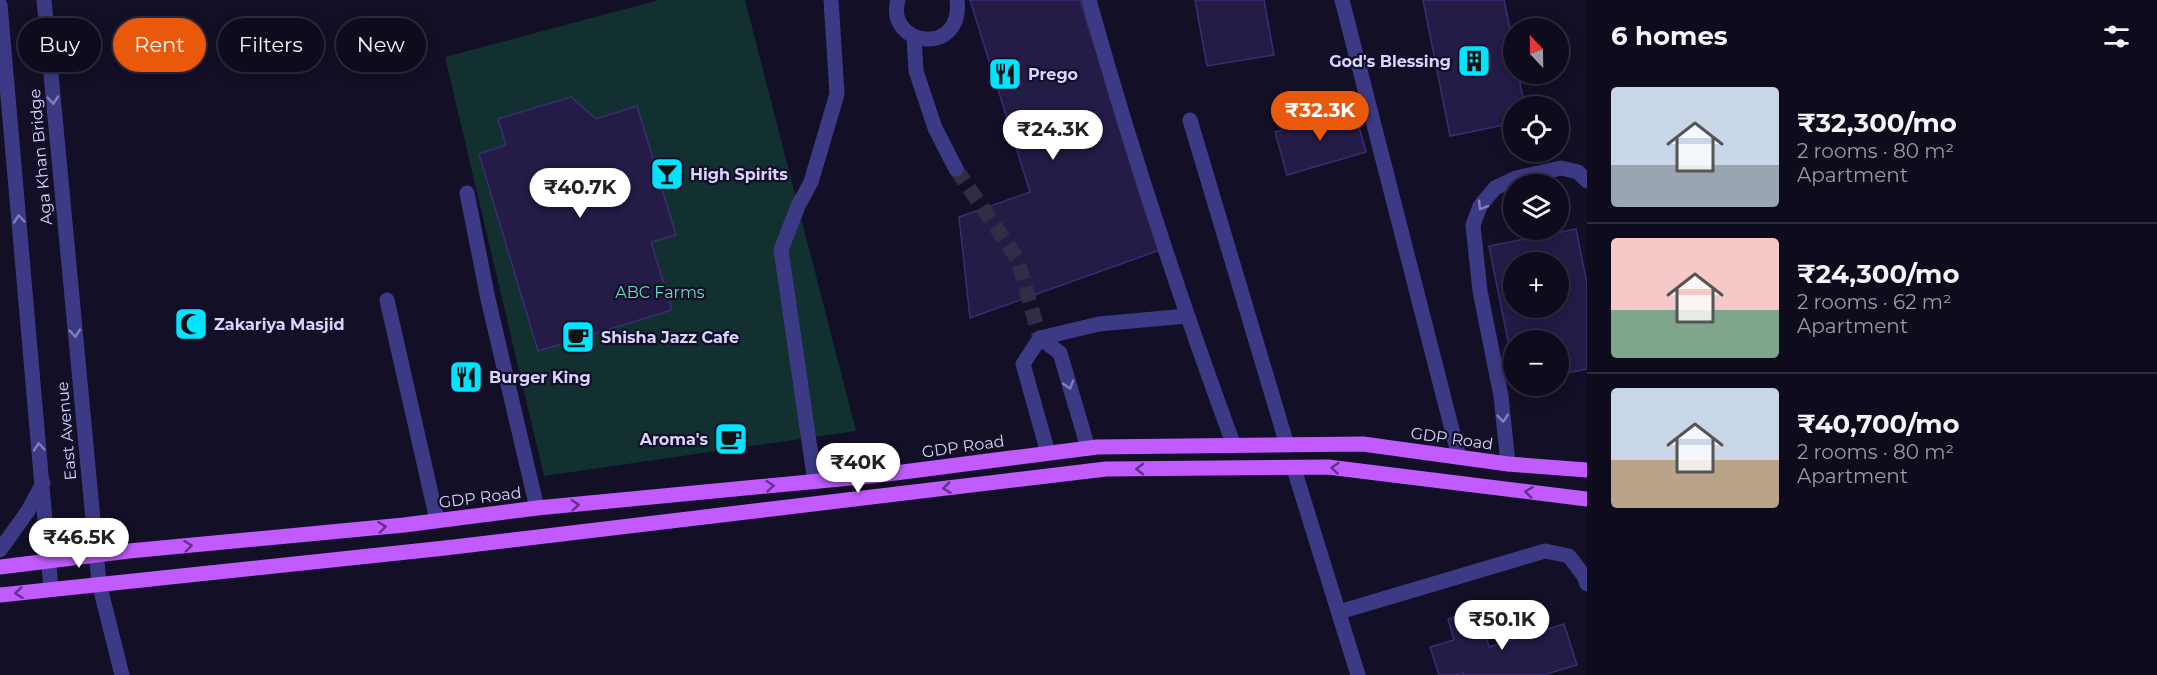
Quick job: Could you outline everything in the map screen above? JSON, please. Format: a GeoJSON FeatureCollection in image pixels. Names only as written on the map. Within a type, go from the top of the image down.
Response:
{"type":"FeatureCollection","features":[{"type":"Feature","properties":{"kind":"main road","name":"GDP Road"},"geometry":{"type":"LineString","coordinates":[[0,567],[129,551],[537,508],[885,475],[1088,448],[1363,444],[1508,464],[1587,470]]}},
{"type":"Feature","properties":{"kind":"main road"},"geometry":{"type":"LineString","coordinates":[[0,595],[445,548],[1106,469],[1328,467],[1587,499]]}},
{"type":"Feature","properties":{"kind":"street","name":"Aga Khan Bridge"},"geometry":{"type":"LineString","coordinates":[[44,0],[69,275]]}},
{"type":"Feature","properties":{"kind":"street"},"geometry":{"type":"LineString","coordinates":[[814,482],[781,250],[798,206],[811,183],[837,94],[831,0]]}},
{"type":"Feature","properties":{"kind":"street"},"geometry":{"type":"LineString","coordinates":[[898,0],[897,14],[900,23],[914,37],[924,40],[934,39],[951,29],[956,20],[957,0]]}},
{"type":"Feature","properties":{"kind":"street"},"geometry":{"type":"LineString","coordinates":[[1089,0],[1114,91],[1187,316],[1234,446]]}},
{"type":"Feature","properties":{"kind":"street"},"geometry":{"type":"LineString","coordinates":[[1342,0],[1459,457]]}},
{"type":"Feature","properties":{"kind":"street","name":"Aga Khan Bridge"},"geometry":{"type":"LineString","coordinates":[[0,5],[24,278]]}},
{"type":"Feature","properties":{"kind":"street"},"geometry":{"type":"LineString","coordinates":[[914,37],[916,71],[935,128],[956,169]]}},
{"type":"Feature","properties":{"kind":"street"},"geometry":{"type":"LineString","coordinates":[[1190,120],[1287,445]]}},
{"type":"Feature","properties":{"kind":"street"},"geometry":{"type":"LineString","coordinates":[[1508,464],[1501,396],[1480,291],[1473,225],[1480,206],[1495,188],[1516,178],[1562,168],[1578,172],[1587,181]]}},
{"type":"Feature","properties":{"kind":"street"},"geometry":{"type":"LineString","coordinates":[[467,193],[488,299],[537,508]]}},
{"type":"Feature","properties":{"kind":"street","name":"East Avenue"},"geometry":{"type":"LineString","coordinates":[[69,275],[99,583],[122,675]]}},
{"type":"Feature","properties":{"kind":"street","name":"East Avenue"},"geometry":{"type":"LineString","coordinates":[[24,278],[51,589]]}},
{"type":"Feature","properties":{"kind":"street"},"geometry":{"type":"LineString","coordinates":[[387,300],[437,520]]}},
{"type":"Feature","properties":{"kind":"street"},"geometry":{"type":"LineString","coordinates":[[1048,453],[1023,364],[1040,338],[1100,324],[1187,316]]}},
{"type":"Feature","properties":{"kind":"street"},"geometry":{"type":"LineString","coordinates":[[1040,338],[1060,353],[1088,448]]}},
{"type":"Feature","properties":{"kind":"street"},"geometry":{"type":"LineString","coordinates":[[1294,469],[1358,675]]}},
{"type":"Feature","properties":{"kind":"street","name":"East Avenue"},"geometry":{"type":"LineString","coordinates":[[0,550],[28,512],[43,483]]}},
{"type":"Feature","properties":{"kind":"street"},"geometry":{"type":"LineString","coordinates":[[1339,612],[1545,551],[1569,556],[1584,576],[1587,584]]}},
{"type":"Feature","properties":{"kind":"green space","name":"ABC Farms"},"geometry":{"type":"Polygon","coordinates":[[[659,0],[745,0],[856,431],[544,476],[445,57],[659,0]]]}},
{"type":"Feature","properties":{"kind":"building"},"geometry":{"type":"Polygon","coordinates":[[[970,0],[1080,0],[1160,250],[970,318],[959,217],[1030,192],[970,0]]]}},
{"type":"Feature","properties":{"kind":"building"},"geometry":{"type":"Polygon","coordinates":[[[1195,0],[1264,0],[1274,55],[1207,66],[1195,0]]]}},
{"type":"Feature","properties":{"kind":"building","name":"God's Blessing"},"geometry":{"type":"Polygon","coordinates":[[[1423,0],[1504,0],[1508,18],[1503,18],[1503,84],[1520,84],[1523,96],[1503,96],[1503,125],[1450,136],[1423,0]]]}},
{"type":"Feature","properties":{"kind":"building"},"geometry":{"type":"Polygon","coordinates":[[[571,97],[596,119],[637,106],[676,235],[651,242],[672,310],[538,351],[479,154],[506,145],[498,119],[571,97]]]}},
{"type":"Feature","properties":{"kind":"building"},"geometry":{"type":"Polygon","coordinates":[[[1354,109],[1366,152],[1287,175],[1275,132],[1354,109]]]}},
{"type":"Feature","properties":{"kind":"building"},"geometry":{"type":"Polygon","coordinates":[[[1576,229],[1587,283],[1587,369],[1569,373],[1569,330],[1506,330],[1503,318],[1569,318],[1569,252],[1503,252],[1503,316],[1489,246],[1520,240],[1569,240],[1569,230],[1576,229]]]}},
{"type":"Feature","properties":{"kind":"building"},"geometry":{"type":"Polygon","coordinates":[[[1478,610],[1489,647],[1564,624],[1577,665],[1543,675],[1463,675],[1463,673],[1439,675],[1430,647],[1454,640],[1448,619],[1478,610]]]}},
{"type":"Feature","properties":{"kind":"tunnel"},"geometry":{"type":"LineString","coordinates":[[956,169],[1017,258],[1040,338]]}},
{"type":"Feature","properties":{"kind":"place","name":"God's Blessing"},"geometry":{"type":"Point","coordinates":[1474,61]}},
{"type":"Feature","properties":{"kind":"place","name":"Prego"},"geometry":{"type":"Point","coordinates":[1005,74]}},
{"type":"Feature","properties":{"kind":"place","name":"High Spirits"},"geometry":{"type":"Point","coordinates":[667,174]}},
{"type":"Feature","properties":{"kind":"place","name":"Zakariya Masjid"},"geometry":{"type":"Point","coordinates":[191,324]}},
{"type":"Feature","properties":{"kind":"place","name":"Shisha Jazz Cafe"},"geometry":{"type":"Point","coordinates":[578,337]}},
{"type":"Feature","properties":{"kind":"place","name":"Burger King"},"geometry":{"type":"Point","coordinates":[466,377]}},
{"type":"Feature","properties":{"kind":"place","name":"Aroma's"},"geometry":{"type":"Point","coordinates":[731,439]}}]}
